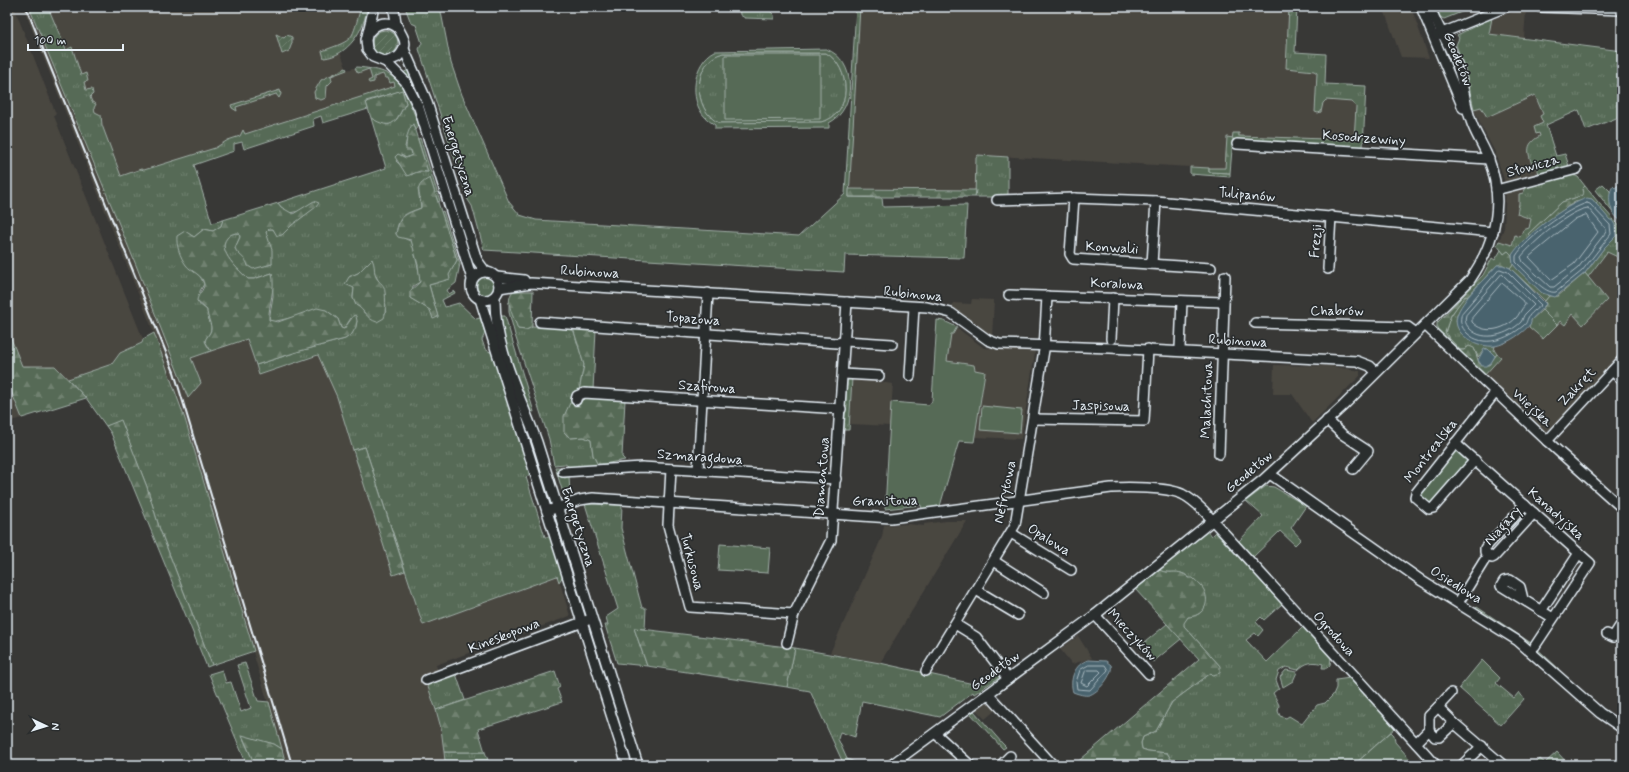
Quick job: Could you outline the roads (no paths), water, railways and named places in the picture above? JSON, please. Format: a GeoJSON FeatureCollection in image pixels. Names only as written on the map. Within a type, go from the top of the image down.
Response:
{"type":"FeatureCollection","features":[{"type":"Feature","properties":{"kind":"street","name":"Energetyczna"},"geometry":{"type":"LineString","coordinates":[[374,7],[366,45],[376,60],[386,62],[405,81],[419,108],[472,279],[472,290],[480,299],[627,765]]}},
{"type":"Feature","properties":{"kind":"street","name":"Energetyczna"},"geometry":{"type":"LineString","coordinates":[[394,7],[398,28],[405,40],[404,49],[429,108],[477,260],[485,271]]}},
{"type":"Feature","properties":{"kind":"street","name":"Geodetów"},"geometry":{"type":"LineString","coordinates":[[1421,7],[1438,34]]}},
{"type":"Feature","properties":{"kind":"street","name":"Geodetów"},"geometry":{"type":"LineString","coordinates":[[891,765],[1095,615],[1270,474],[1328,420],[1470,280],[1484,258],[1493,232],[1497,202],[1496,190],[1489,159],[1471,121],[1465,115],[1430,7]]}},
{"type":"Feature","properties":{"kind":"street"},"geometry":{"type":"LineString","coordinates":[[1438,34],[1506,7]]}},
{"type":"Feature","properties":{"kind":"street"},"geometry":{"type":"LineString","coordinates":[[1540,7],[1622,10]]}},
{"type":"Feature","properties":{"kind":"street"},"geometry":{"type":"LineString","coordinates":[[367,35],[373,28],[381,23],[390,23],[398,28]]}},
{"type":"Feature","properties":{"kind":"street"},"geometry":{"type":"LineString","coordinates":[[386,62],[395,60],[404,49]]}},
{"type":"Feature","properties":{"kind":"street","name":"Kosodrzewiny"},"geometry":{"type":"LineString","coordinates":[[1237,144],[1489,159]]}},
{"type":"Feature","properties":{"kind":"street","name":"Słowicza"},"geometry":{"type":"LineString","coordinates":[[1496,190],[1577,169]]}},
{"type":"Feature","properties":{"kind":"street","name":"Tulipanów"},"geometry":{"type":"LineString","coordinates":[[997,200],[1074,198],[1156,201],[1493,232]]}},
{"type":"Feature","properties":{"kind":"street","name":"Konwalii"},"geometry":{"type":"LineString","coordinates":[[1074,198],[1070,254],[1073,259],[1211,268]]}},
{"type":"Feature","properties":{"kind":"street"},"geometry":{"type":"LineString","coordinates":[[1152,264],[1156,201]]}},
{"type":"Feature","properties":{"kind":"street","name":"Frezji"},"geometry":{"type":"LineString","coordinates":[[1328,269],[1331,216]]}},
{"type":"Feature","properties":{"kind":"street"},"geometry":{"type":"LineString","coordinates":[[472,279],[485,271],[492,273],[497,277],[499,288]]}},
{"type":"Feature","properties":{"kind":"street","name":"Malachitowa"},"geometry":{"type":"LineString","coordinates":[[1219,454],[1225,276]]}},
{"type":"Feature","properties":{"kind":"street","name":"Rubinowa"},"geometry":{"type":"LineString","coordinates":[[497,277],[526,280],[531,283]]}},
{"type":"Feature","properties":{"kind":"street","name":"Rubinowa"},"geometry":{"type":"LineString","coordinates":[[499,288],[531,283],[914,307],[949,312],[993,342],[1357,361],[1370,366],[1376,372]]}},
{"type":"Feature","properties":{"kind":"street","name":"Energetyczna"},"geometry":{"type":"LineString","coordinates":[[499,288],[495,297],[495,313],[498,334],[522,406],[536,442],[638,765]]}},
{"type":"Feature","properties":{"kind":"street"},"geometry":{"type":"LineString","coordinates":[[698,471],[708,293]]}},
{"type":"Feature","properties":{"kind":"street","name":"Koralowa"},"geometry":{"type":"LineString","coordinates":[[1009,294],[1223,302]]}},
{"type":"Feature","properties":{"kind":"street","name":"Nefrytowa"},"geometry":{"type":"LineString","coordinates":[[926,671],[1012,533],[1034,419],[1045,345],[1047,296]]}},
{"type":"Feature","properties":{"kind":"street"},"geometry":{"type":"LineString","coordinates":[[480,299],[488,300],[495,297]]}},
{"type":"Feature","properties":{"kind":"street"},"geometry":{"type":"LineString","coordinates":[[1111,339],[1112,298]]}},
{"type":"Feature","properties":{"kind":"street"},"geometry":{"type":"LineString","coordinates":[[1180,348],[1182,301]]}},
{"type":"Feature","properties":{"kind":"street","name":"Diamentowa"},"geometry":{"type":"LineString","coordinates":[[787,644],[794,614],[828,550],[831,540],[834,515],[847,302]]}},
{"type":"Feature","properties":{"kind":"street"},"geometry":{"type":"LineString","coordinates":[[910,376],[914,307]]}},
{"type":"Feature","properties":{"kind":"street","name":"Topazowa"},"geometry":{"type":"LineString","coordinates":[[540,322],[838,343],[845,341],[892,344]]}},
{"type":"Feature","properties":{"kind":"street","name":"Chabrów"},"geometry":{"type":"LineString","coordinates":[[1255,323],[1408,327],[1416,333]]}},
{"type":"Feature","properties":{"kind":"street","name":"Wiejska"},"geometry":{"type":"LineString","coordinates":[[1425,325],[1495,393],[1622,508]]}},
{"type":"Feature","properties":{"kind":"street","name":"Jaspisowa"},"geometry":{"type":"LineString","coordinates":[[1034,419],[1144,421],[1148,350]]}},
{"type":"Feature","properties":{"kind":"street","name":"Zakręt"},"geometry":{"type":"LineString","coordinates":[[1547,441],[1622,360]]}},
{"type":"Feature","properties":{"kind":"street","name":"Zakręt"},"geometry":{"type":"LineString","coordinates":[[1612,370],[1622,380]]}},
{"type":"Feature","properties":{"kind":"street"},"geometry":{"type":"LineString","coordinates":[[843,374],[879,376]]}},
{"type":"Feature","properties":{"kind":"street","name":"Szafirowa"},"geometry":{"type":"LineString","coordinates":[[576,400],[577,396],[584,393],[841,409]]}},
{"type":"Feature","properties":{"kind":"street","name":"Montrealska"},"geometry":{"type":"LineString","coordinates":[[1475,460],[1433,508],[1429,509],[1421,504],[1414,495],[1495,393]]}},
{"type":"Feature","properties":{"kind":"street"},"geometry":{"type":"LineString","coordinates":[[1328,420],[1342,434],[1368,451],[1354,469]]}},
{"type":"Feature","properties":{"kind":"street","name":"Kanadyjska"},"geometry":{"type":"LineString","coordinates":[[1455,443],[1590,563],[1535,646]]}},
{"type":"Feature","properties":{"kind":"street","name":"Szmaragdowa"},"geometry":{"type":"LineString","coordinates":[[563,472],[642,467],[836,480]]}},
{"type":"Feature","properties":{"kind":"street","name":"Turkusowa"},"geometry":{"type":"LineString","coordinates":[[672,469],[668,525],[690,607],[794,614]]}},
{"type":"Feature","properties":{"kind":"street","name":"Osiedlowa"},"geometry":{"type":"LineString","coordinates":[[1270,474],[1422,581],[1518,641],[1600,713],[1622,728]]}},
{"type":"Feature","properties":{"kind":"street","name":"Granitowa"},"geometry":{"type":"LineString","coordinates":[[547,511],[587,498],[891,518],[1127,487],[1180,493],[1188,497],[1213,521]]}},
{"type":"Feature","properties":{"kind":"street","name":"Niagary"},"geometry":{"type":"LineString","coordinates":[[1525,505],[1485,548],[1487,555],[1492,558],[1494,557],[1534,513]]}},
{"type":"Feature","properties":{"kind":"street","name":"Ogrodowa"},"geometry":{"type":"LineString","coordinates":[[1213,521],[1436,765]]}},
{"type":"Feature","properties":{"kind":"street","name":"Opalowa"},"geometry":{"type":"LineString","coordinates":[[1012,533],[1071,570]]}},
{"type":"Feature","properties":{"kind":"street"},"geometry":{"type":"LineString","coordinates":[[1541,611],[1579,553]]}},
{"type":"Feature","properties":{"kind":"street"},"geometry":{"type":"LineString","coordinates":[[994,561],[1044,592]]}},
{"type":"Feature","properties":{"kind":"street"},"geometry":{"type":"LineString","coordinates":[[1458,603],[1484,562]]}},
{"type":"Feature","properties":{"kind":"street"},"geometry":{"type":"LineString","coordinates":[[1501,586],[1506,579],[1520,586],[1522,599],[1553,618]]}},
{"type":"Feature","properties":{"kind":"street"},"geometry":{"type":"LineString","coordinates":[[976,590],[1018,615]]}},
{"type":"Feature","properties":{"kind":"street","name":"Mieczyków"},"geometry":{"type":"LineString","coordinates":[[1095,615],[1149,674]]}},
{"type":"Feature","properties":{"kind":"street","name":"Kineskopowa"},"geometry":{"type":"LineString","coordinates":[[426,680],[592,619]]}},
{"type":"Feature","properties":{"kind":"street"},"geometry":{"type":"LineString","coordinates":[[955,624],[976,637],[1008,679]]}},
{"type":"Feature","properties":{"kind":"street"},"geometry":{"type":"LineString","coordinates":[[1607,634],[1613,638],[1622,624]]}},
{"type":"Feature","properties":{"kind":"street"},"geometry":{"type":"LineString","coordinates":[[1451,693],[1429,716],[1429,730],[1435,737],[1439,737],[1454,723]]}},
{"type":"Feature","properties":{"kind":"street"},"geometry":{"type":"LineString","coordinates":[[988,694],[1053,765]]}},
{"type":"Feature","properties":{"kind":"street"},"geometry":{"type":"LineString","coordinates":[[1438,707],[1454,723],[1503,765]]}},
{"type":"Feature","properties":{"kind":"street"},"geometry":{"type":"LineString","coordinates":[[1416,743],[1429,730]]}},
{"type":"Feature","properties":{"kind":"street"},"geometry":{"type":"LineString","coordinates":[[935,733],[970,765]]}},
{"type":"Feature","properties":{"kind":"street"},"geometry":{"type":"LineString","coordinates":[[1462,765],[1482,746]]}},
{"type":"Feature","properties":{"kind":"street"},"geometry":{"type":"LineString","coordinates":[[1001,765],[1010,756]]}},
{"type":"Feature","properties":{"kind":"water"},"geometry":{"type":"Polygon","coordinates":[[[1622,182],[1622,221],[1612,210],[1610,205],[1610,195],[1613,186],[1615,188],[1622,182]]]}},
{"type":"Feature","properties":{"kind":"water"},"geometry":{"type":"Polygon","coordinates":[[[1587,198],[1592,199],[1610,220],[1612,220],[1615,225],[1616,236],[1604,248],[1585,273],[1555,297],[1542,293],[1513,264],[1512,255],[1535,230],[1568,207],[1587,198]]]}},
{"type":"Feature","properties":{"kind":"water"},"geometry":{"type":"Polygon","coordinates":[[[1497,265],[1503,265],[1510,268],[1546,304],[1520,334],[1500,345],[1481,345],[1468,339],[1462,334],[1456,323],[1457,316],[1463,303],[1497,265]]]}},
{"type":"Feature","properties":{"kind":"water"},"geometry":{"type":"Polygon","coordinates":[[[1484,349],[1488,349],[1495,356],[1491,363],[1486,366],[1482,366],[1478,360],[1484,349]]]}},
{"type":"Feature","properties":{"kind":"water"},"geometry":{"type":"Polygon","coordinates":[[[1088,660],[1106,661],[1111,665],[1108,678],[1093,694],[1086,695],[1073,692],[1072,682],[1076,668],[1088,660]]]}},
{"type":"Feature","properties":{"kind":"railway"},"geometry":{"type":"LineString","coordinates":[[26,7],[174,372],[292,765]]}}]}
